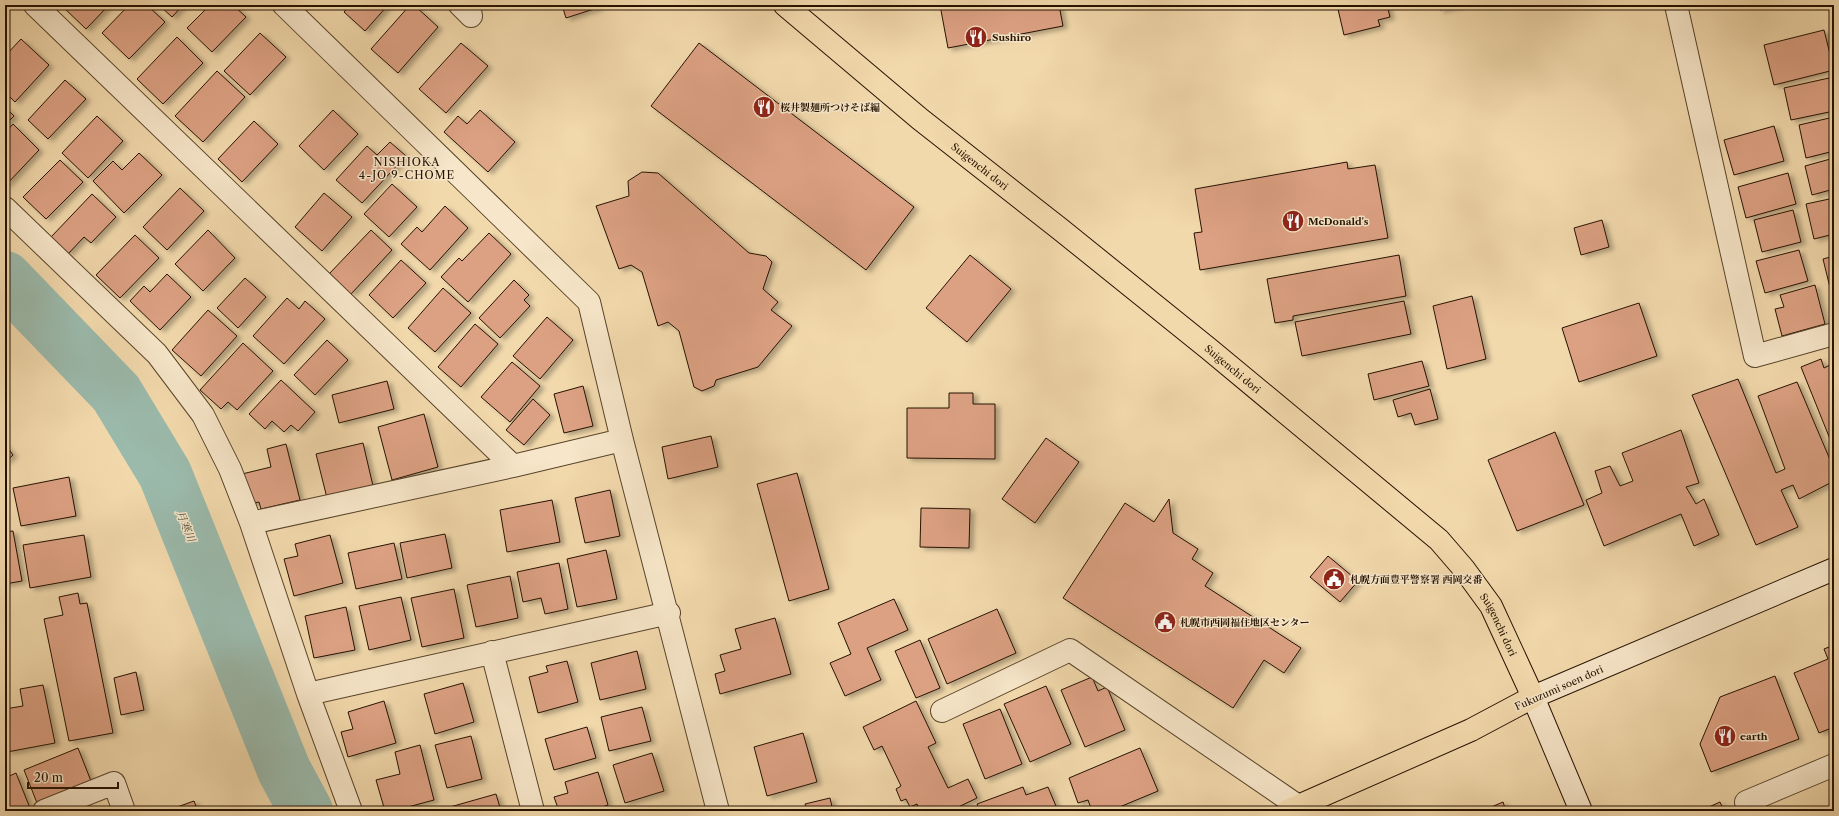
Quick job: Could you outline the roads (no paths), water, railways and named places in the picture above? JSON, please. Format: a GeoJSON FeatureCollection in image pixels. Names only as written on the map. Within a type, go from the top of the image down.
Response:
{"type":"FeatureCollection","features":[{"type":"Feature","properties":{"kind":"main road","name":"Suigenchi dori"},"geometry":{"type":"LineString","coordinates":[[785,5],[920,119],[1060,228],[1209,349],[1439,540],[1464,569],[1491,606],[1533,697]]}},
{"type":"Feature","properties":{"kind":"main road","name":"Fukuzumi soen dori"},"geometry":{"type":"LineString","coordinates":[[1292,809],[1471,730],[1533,697]]}},
{"type":"Feature","properties":{"kind":"street"},"geometry":{"type":"LineString","coordinates":[[35,5],[513,466]]}},
{"type":"Feature","properties":{"kind":"street"},"geometry":{"type":"LineString","coordinates":[[284,5],[589,302],[622,440],[669,613],[718,811]]}},
{"type":"Feature","properties":{"kind":"street"},"geometry":{"type":"LineString","coordinates":[[460,5],[471,16],[469,5]]}},
{"type":"Feature","properties":{"kind":"street"},"geometry":{"type":"LineString","coordinates":[[1676,5],[1755,356],[1834,334]]}},
{"type":"Feature","properties":{"kind":"street"},"geometry":{"type":"LineString","coordinates":[[5,208],[157,354],[203,415],[230,469],[251,523],[308,694],[351,811]]}},
{"type":"Feature","properties":{"kind":"street"},"geometry":{"type":"LineString","coordinates":[[251,523],[513,466],[622,440]]}},
{"type":"Feature","properties":{"kind":"street","name":"Fukuzumi soen dori"},"geometry":{"type":"LineString","coordinates":[[1533,697],[1834,569]]}},
{"type":"Feature","properties":{"kind":"street"},"geometry":{"type":"LineString","coordinates":[[308,694],[669,613]]}},
{"type":"Feature","properties":{"kind":"street"},"geometry":{"type":"LineString","coordinates":[[942,711],[1070,650],[1292,809]]}},
{"type":"Feature","properties":{"kind":"street"},"geometry":{"type":"LineString","coordinates":[[492,652],[533,811]]}},
{"type":"Feature","properties":{"kind":"street","name":"Suigenchi dori"},"geometry":{"type":"LineString","coordinates":[[1533,697],[1581,811]]}},
{"type":"Feature","properties":{"kind":"street"},"geometry":{"type":"LineString","coordinates":[[1749,811],[1746,802],[1834,765]]}},
{"type":"Feature","properties":{"kind":"street"},"geometry":{"type":"LineString","coordinates":[[44,811],[114,783],[124,811]]}},
{"type":"Feature","properties":{"kind":"waterway","name":"月寒川"},"geometry":{"type":"LineString","coordinates":[[5,278],[116,393],[165,474],[284,770],[306,811]]}},
{"type":"Feature","properties":{"kind":"place","name":"Sushiro"},"geometry":{"type":"Point","coordinates":[976,37]}},
{"type":"Feature","properties":{"kind":"place","name":"桜井製麺所つけそば編"},"geometry":{"type":"Point","coordinates":[764,107]}},
{"type":"Feature","properties":{"kind":"place","name":"McDonald's"},"geometry":{"type":"Point","coordinates":[1293,221]}},
{"type":"Feature","properties":{"kind":"place","name":"札幌方面豊平警察署 西岡交番"},"geometry":{"type":"Point","coordinates":[1334,579]}},
{"type":"Feature","properties":{"kind":"place","name":"札幌市西岡福住地区センター"},"geometry":{"type":"Point","coordinates":[1165,622]}},
{"type":"Feature","properties":{"kind":"place","name":"earth"},"geometry":{"type":"Point","coordinates":[1725,736]}},
{"type":"Feature","properties":{"kind":"district","name":"NISHIOKA 4-JO 9-CHOME"},"geometry":{"type":"Point","coordinates":[407,168]}}]}
